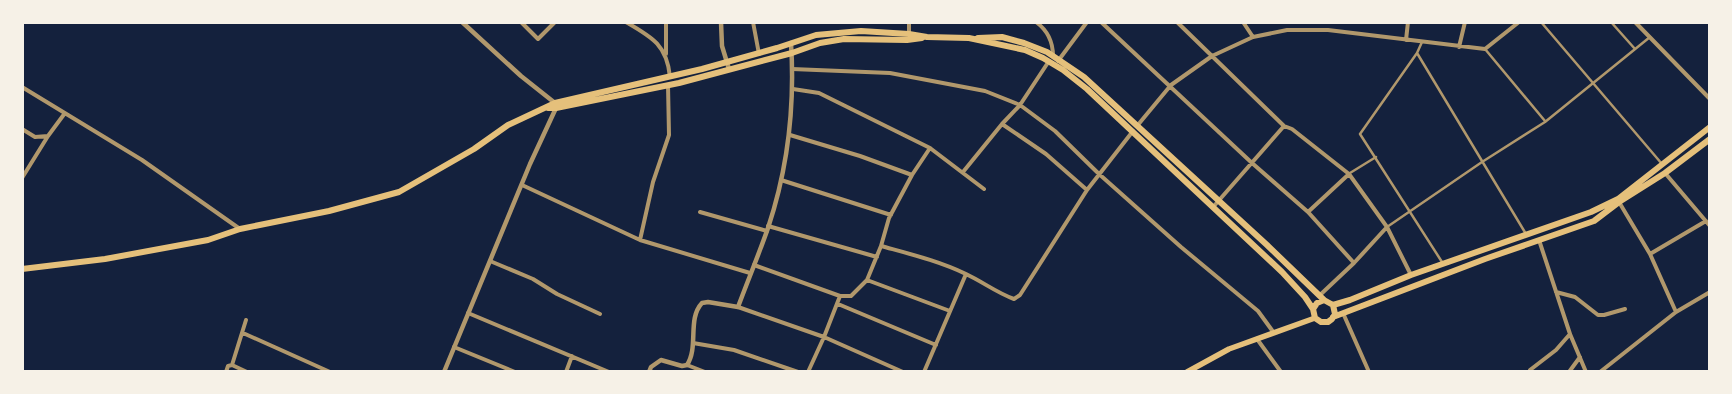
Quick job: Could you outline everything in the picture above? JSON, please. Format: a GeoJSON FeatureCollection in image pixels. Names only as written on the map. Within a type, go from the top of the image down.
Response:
{"type":"FeatureCollection","features":[{"type":"Feature","properties":{"kind":"highway"},"geometry":{"type":"LineString","coordinates":[[555,106],[668,85],[816,35],[838,32],[861,31],[927,37],[969,38],[1025,50],[1054,60],[1135,129],[1216,204],[1322,298],[1333,305],[1335,310],[1333,318]]}},
{"type":"Feature","properties":{"kind":"highway"},"geometry":{"type":"LineString","coordinates":[[22,269],[105,259],[208,240],[240,229],[329,211],[399,192],[474,149],[508,125],[547,108],[670,77],[792,53],[820,42],[844,39],[907,40],[927,37]]}},
{"type":"Feature","properties":{"kind":"highway"},"geometry":{"type":"LineString","coordinates":[[1333,305],[1412,275],[1592,212],[1618,199],[1710,127]]}},
{"type":"Feature","properties":{"kind":"highway"},"geometry":{"type":"LineString","coordinates":[[1216,204],[1305,297],[1313,310],[1315,318],[1324,323],[1343,313],[1594,221],[1619,202],[1665,174],[1710,139]]}},
{"type":"Feature","properties":{"kind":"highway"},"geometry":{"type":"LineString","coordinates":[[1313,310],[1322,298]]}},
{"type":"Feature","properties":{"kind":"main road"},"geometry":{"type":"LineString","coordinates":[[1187,372],[1229,350],[1315,318]]}},
{"type":"Feature","properties":{"kind":"street"},"geometry":{"type":"LineString","coordinates":[[444,372],[555,106],[462,22]]}},
{"type":"Feature","properties":{"kind":"street"},"geometry":{"type":"LineString","coordinates":[[522,22],[538,39],[555,22]]}},
{"type":"Feature","properties":{"kind":"street"},"geometry":{"type":"LineString","coordinates":[[626,22],[656,42],[666,54]]}},
{"type":"Feature","properties":{"kind":"street"},"geometry":{"type":"LineString","coordinates":[[666,22],[666,54],[670,77]]}},
{"type":"Feature","properties":{"kind":"street"},"geometry":{"type":"LineString","coordinates":[[721,22],[722,46],[728,66]]}},
{"type":"Feature","properties":{"kind":"street"},"geometry":{"type":"LineString","coordinates":[[753,22],[759,54]]}},
{"type":"Feature","properties":{"kind":"street"},"geometry":{"type":"LineString","coordinates":[[909,22],[909,34]]}},
{"type":"Feature","properties":{"kind":"street"},"geometry":{"type":"LineString","coordinates":[[1036,22],[1042,27],[1053,44],[1054,60]]}},
{"type":"Feature","properties":{"kind":"street"},"geometry":{"type":"LineString","coordinates":[[963,172],[1087,22]]}},
{"type":"Feature","properties":{"kind":"street"},"geometry":{"type":"LineString","coordinates":[[1101,22],[1171,85],[1252,163],[1308,212],[1354,263]]}},
{"type":"Feature","properties":{"kind":"street"},"geometry":{"type":"LineString","coordinates":[[1177,22],[1284,126],[1292,129],[1349,174],[1387,227],[1412,275]]}},
{"type":"Feature","properties":{"kind":"street"},"geometry":{"type":"LineString","coordinates":[[1243,22],[1253,37]]}},
{"type":"Feature","properties":{"kind":"street"},"geometry":{"type":"LineString","coordinates":[[1406,40],[1408,22]]}},
{"type":"Feature","properties":{"kind":"street"},"geometry":{"type":"LineString","coordinates":[[1459,47],[1465,22]]}},
{"type":"Feature","properties":{"kind":"street"},"geometry":{"type":"LineString","coordinates":[[881,246],[922,256],[966,274],[1014,299],[1020,295],[1087,190],[1135,129],[1171,85],[1212,56],[1253,37],[1287,30],[1328,30],[1486,49],[1519,22]]}},
{"type":"Feature","properties":{"kind":"street"},"geometry":{"type":"LineString","coordinates":[[1541,22],[1662,164]]}},
{"type":"Feature","properties":{"kind":"street"},"geometry":{"type":"LineString","coordinates":[[1611,22],[1635,50]]}},
{"type":"Feature","properties":{"kind":"street"},"geometry":{"type":"LineString","coordinates":[[1635,22],[1710,99]]}},
{"type":"Feature","properties":{"kind":"street"},"geometry":{"type":"LineString","coordinates":[[1322,298],[1387,227],[1482,162],[1546,122],[1650,36]]}},
{"type":"Feature","properties":{"kind":"street"},"geometry":{"type":"LineString","coordinates":[[1422,42],[1417,53],[1360,134],[1443,265]]}},
{"type":"Feature","properties":{"kind":"street"},"geometry":{"type":"LineString","coordinates":[[738,306],[767,229],[781,180],[790,136],[793,90],[791,43]]}},
{"type":"Feature","properties":{"kind":"street"},"geometry":{"type":"LineString","coordinates":[[1486,49],[1546,122]]}},
{"type":"Feature","properties":{"kind":"street"},"geometry":{"type":"LineString","coordinates":[[1417,53],[1527,235]]}},
{"type":"Feature","properties":{"kind":"street"},"geometry":{"type":"LineString","coordinates":[[792,69],[890,73],[985,91],[1020,105],[1055,131],[1099,174],[1181,247],[1258,311],[1274,333]]}},
{"type":"Feature","properties":{"kind":"street"},"geometry":{"type":"LineString","coordinates":[[640,240],[653,182],[669,135],[668,85]]}},
{"type":"Feature","properties":{"kind":"street"},"geometry":{"type":"LineString","coordinates":[[22,87],[142,160],[240,229]]}},
{"type":"Feature","properties":{"kind":"street"},"geometry":{"type":"LineString","coordinates":[[793,90],[819,93],[930,148],[984,189]]}},
{"type":"Feature","properties":{"kind":"street"},"geometry":{"type":"LineString","coordinates":[[22,178],[65,113]]}},
{"type":"Feature","properties":{"kind":"street"},"geometry":{"type":"LineString","coordinates":[[1002,124],[1046,154],[1087,190]]}},
{"type":"Feature","properties":{"kind":"street"},"geometry":{"type":"LineString","coordinates":[[1216,204],[1284,126]]}},
{"type":"Feature","properties":{"kind":"street"},"geometry":{"type":"LineString","coordinates":[[22,129],[34,137],[48,136]]}},
{"type":"Feature","properties":{"kind":"street"},"geometry":{"type":"LineString","coordinates":[[790,136],[860,156],[912,175]]}},
{"type":"Feature","properties":{"kind":"street"},"geometry":{"type":"LineString","coordinates":[[754,265],[840,296],[851,296],[867,280],[891,215],[912,175],[930,148]]}},
{"type":"Feature","properties":{"kind":"street"},"geometry":{"type":"LineString","coordinates":[[1308,212],[1349,174],[1376,157]]}},
{"type":"Feature","properties":{"kind":"street"},"geometry":{"type":"LineString","coordinates":[[1665,174],[1710,226]]}},
{"type":"Feature","properties":{"kind":"street"},"geometry":{"type":"LineString","coordinates":[[781,180],[891,215]]}},
{"type":"Feature","properties":{"kind":"street"},"geometry":{"type":"LineString","coordinates":[[522,185],[640,240],[750,274]]}},
{"type":"Feature","properties":{"kind":"street"},"geometry":{"type":"LineString","coordinates":[[1619,202],[1650,254],[1676,312]]}},
{"type":"Feature","properties":{"kind":"street"},"geometry":{"type":"LineString","coordinates":[[700,212],[877,257]]}},
{"type":"Feature","properties":{"kind":"street"},"geometry":{"type":"LineString","coordinates":[[1650,254],[1706,221]]}},
{"type":"Feature","properties":{"kind":"street"},"geometry":{"type":"LineString","coordinates":[[1539,240],[1570,334],[1586,372]]}},
{"type":"Feature","properties":{"kind":"street"},"geometry":{"type":"LineString","coordinates":[[490,261],[533,279],[557,294],[600,314]]}},
{"type":"Feature","properties":{"kind":"street"},"geometry":{"type":"LineString","coordinates":[[924,372],[966,274]]}},
{"type":"Feature","properties":{"kind":"street"},"geometry":{"type":"LineString","coordinates":[[867,280],[950,311]]}},
{"type":"Feature","properties":{"kind":"street"},"geometry":{"type":"LineString","coordinates":[[1556,292],[1575,297],[1598,315],[1625,309]]}},
{"type":"Feature","properties":{"kind":"street"},"geometry":{"type":"LineString","coordinates":[[1600,372],[1676,312],[1710,292]]}},
{"type":"Feature","properties":{"kind":"street"},"geometry":{"type":"LineString","coordinates":[[808,372],[840,296]]}},
{"type":"Feature","properties":{"kind":"street"},"geometry":{"type":"LineString","coordinates":[[687,365],[693,343],[696,313],[702,303],[708,302],[738,306],[824,337],[903,372]]}},
{"type":"Feature","properties":{"kind":"street"},"geometry":{"type":"LineString","coordinates":[[838,304],[936,345]]}},
{"type":"Feature","properties":{"kind":"street"},"geometry":{"type":"LineString","coordinates":[[468,313],[609,372]]}},
{"type":"Feature","properties":{"kind":"street"},"geometry":{"type":"LineString","coordinates":[[1343,313],[1369,372]]}},
{"type":"Feature","properties":{"kind":"street"},"geometry":{"type":"LineString","coordinates":[[226,372],[228,366],[232,364],[246,320]]}},
{"type":"Feature","properties":{"kind":"street"},"geometry":{"type":"LineString","coordinates":[[243,333],[330,372]]}},
{"type":"Feature","properties":{"kind":"street"},"geometry":{"type":"LineString","coordinates":[[1530,370],[1550,355],[1570,334]]}},
{"type":"Feature","properties":{"kind":"street"},"geometry":{"type":"LineString","coordinates":[[1257,340],[1281,372]]}},
{"type":"Feature","properties":{"kind":"street"},"geometry":{"type":"LineString","coordinates":[[693,343],[734,350],[798,372]]}},
{"type":"Feature","properties":{"kind":"street"},"geometry":{"type":"LineString","coordinates":[[454,347],[515,372]]}},
{"type":"Feature","properties":{"kind":"street"},"geometry":{"type":"LineString","coordinates":[[566,372],[572,356]]}},
{"type":"Feature","properties":{"kind":"street"},"geometry":{"type":"LineString","coordinates":[[1569,372],[1580,357]]}},
{"type":"Feature","properties":{"kind":"street"},"geometry":{"type":"LineString","coordinates":[[649,372],[651,367],[661,360],[682,366],[687,365],[704,372]]}},
{"type":"Feature","properties":{"kind":"street"},"geometry":{"type":"LineString","coordinates":[[232,364],[248,372]]}},
{"type":"Feature","properties":{"kind":"street"},"geometry":{"type":"LineString","coordinates":[[316,372],[318,366]]}}]}
